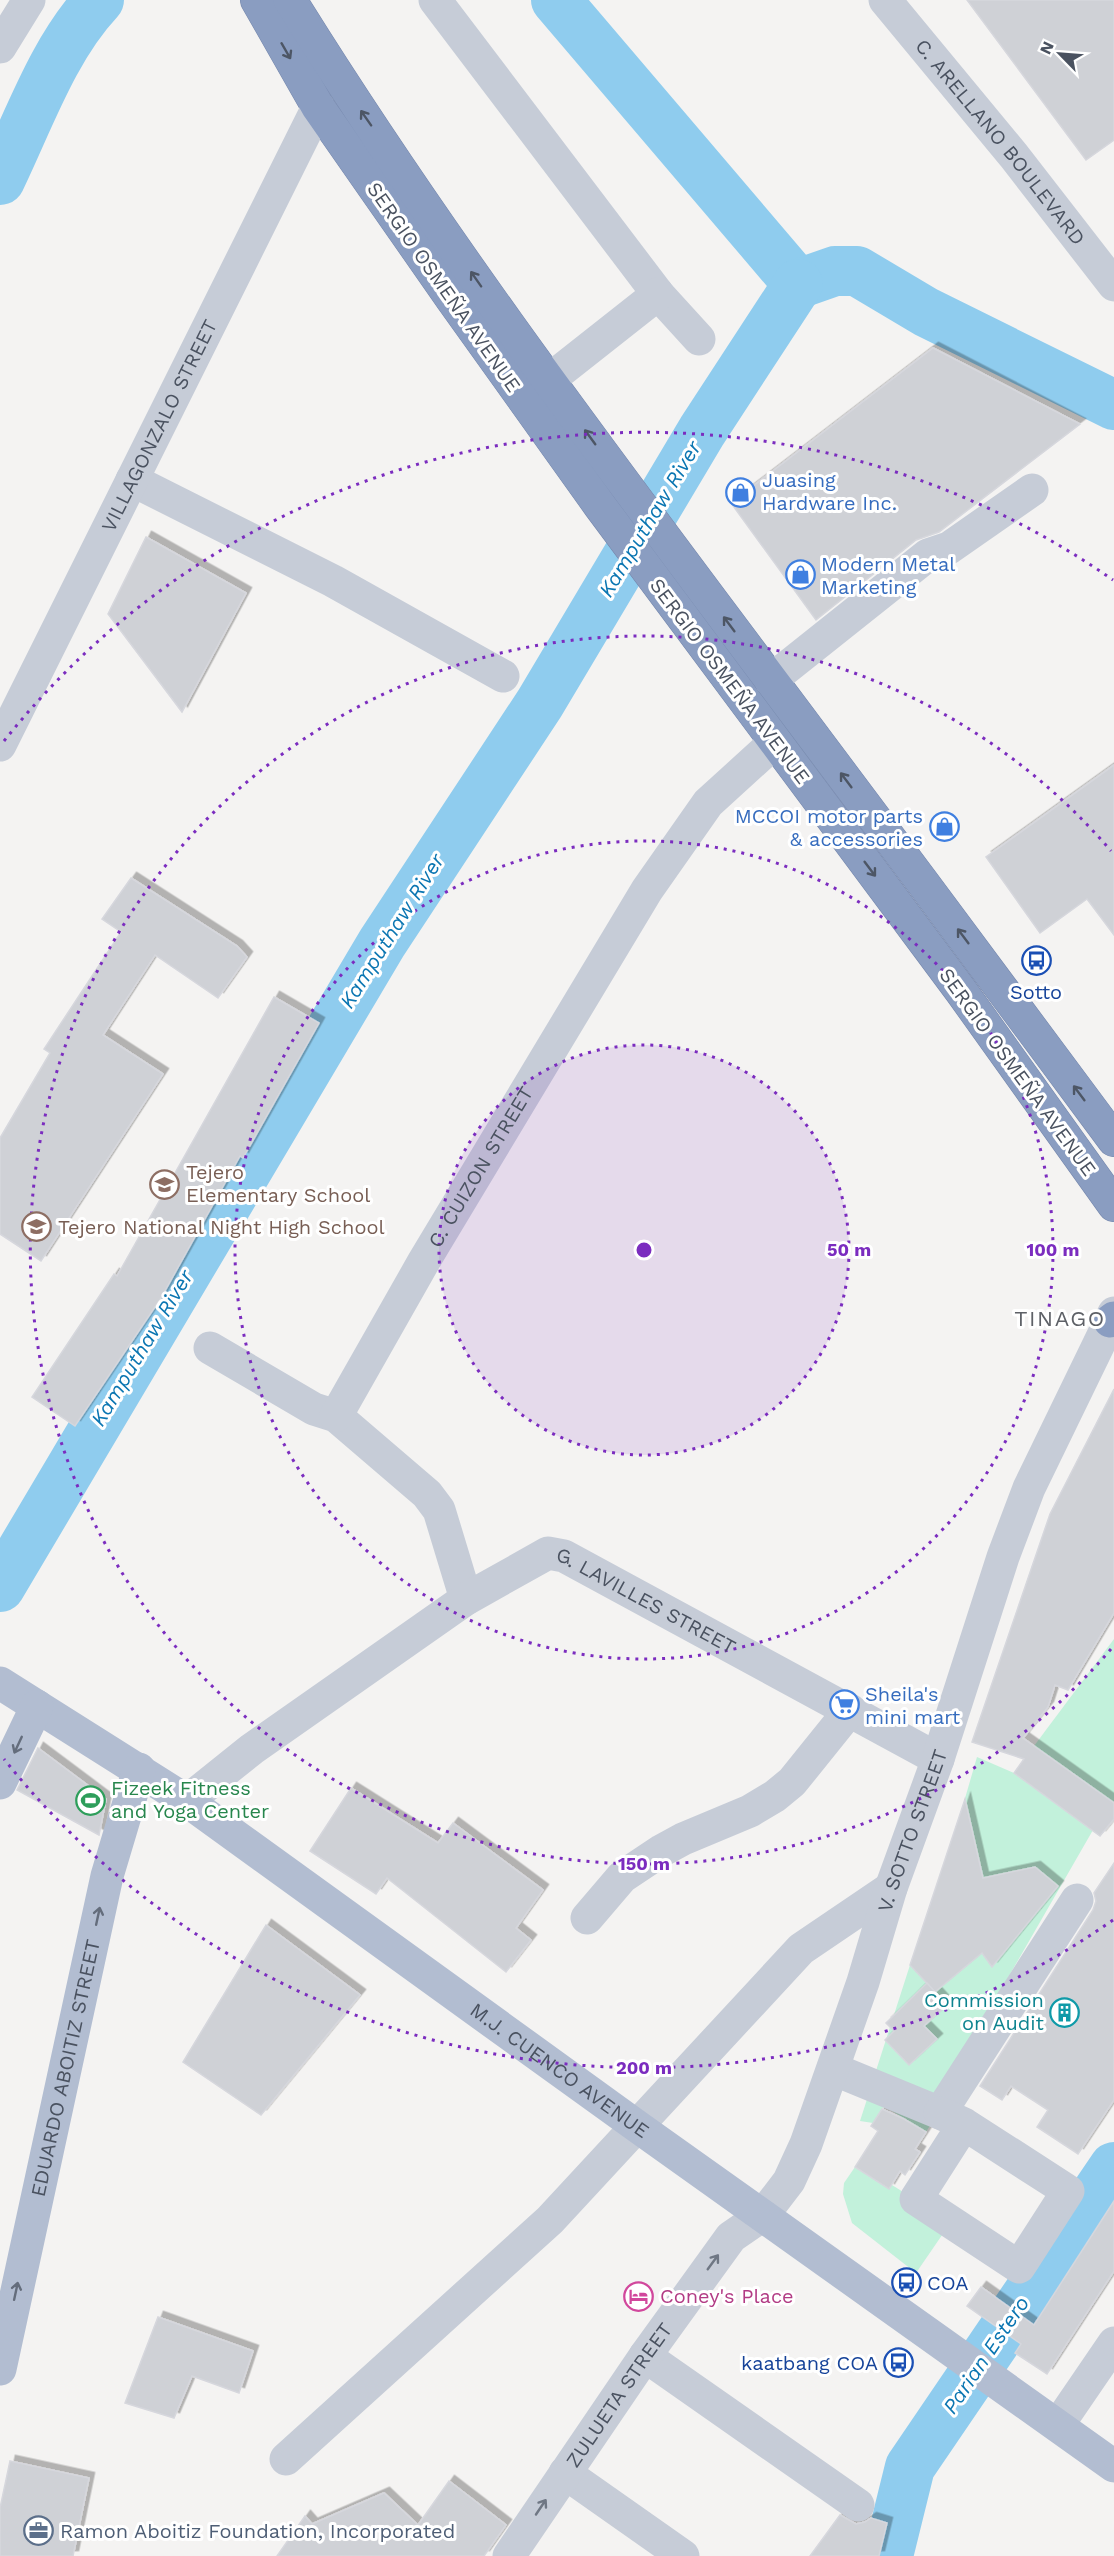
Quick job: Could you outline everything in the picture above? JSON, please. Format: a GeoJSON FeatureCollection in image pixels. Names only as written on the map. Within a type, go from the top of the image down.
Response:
{"type":"FeatureCollection","features":[{"type":"Feature","properties":{"kind":"highway","name":"SERGIO OSMEÑA AVENUE"},"geometry":{"type":"LineString","coordinates":[[257,0],[318,107],[600,506],[961,991],[1114,1204]]}},
{"type":"Feature","properties":{"kind":"highway","name":"SERGIO OSMEÑA AVENUE"},"geometry":{"type":"LineString","coordinates":[[290,0],[342,83],[549,381],[664,540],[1114,1140]]}},
{"type":"Feature","properties":{"kind":"main road","name":"M.J. CUENCO AVENUE"},"geometry":{"type":"LineString","coordinates":[[0,1683],[187,1801],[638,2127],[1114,2466]]}},
{"type":"Feature","properties":{"kind":"main road"},"geometry":{"type":"LineString","coordinates":[[0,1784],[37,1706]]}},
{"type":"Feature","properties":{"kind":"main road","name":"EDUARDO ABOITIZ STREET"},"geometry":{"type":"LineString","coordinates":[[2,2348],[106,1876],[139,1769]]}},
{"type":"Feature","properties":{"kind":"street"},"geometry":{"type":"LineString","coordinates":[[0,47],[29,0]]}},
{"type":"Feature","properties":{"kind":"street"},"geometry":{"type":"LineString","coordinates":[[435,0],[658,294],[699,339]]}},
{"type":"Feature","properties":{"kind":"street","name":"C. ARELLANO BOULEVARD"},"geometry":{"type":"LineString","coordinates":[[885,0],[1014,156],[1114,285]]}},
{"type":"Feature","properties":{"kind":"street","name":"VILLAGONZALO STREET"},"geometry":{"type":"LineString","coordinates":[[0,745],[318,107]]}},
{"type":"Feature","properties":{"kind":"street"},"geometry":{"type":"LineString","coordinates":[[549,381],[658,294]]}},
{"type":"Feature","properties":{"kind":"street"},"geometry":{"type":"LineString","coordinates":[[132,480],[333,580],[503,676]]}},
{"type":"Feature","properties":{"kind":"street"},"geometry":{"type":"LineString","coordinates":[[771,680],[928,555],[949,548],[1032,490]]}},
{"type":"Feature","properties":{"kind":"street","name":"C. CUIZON STREET"},"geometry":{"type":"LineString","coordinates":[[336,1416],[424,1260],[647,890],[708,803],[775,742]]}},
{"type":"Feature","properties":{"kind":"street","name":"V. SOTTO STREET"},"geometry":{"type":"LineString","coordinates":[[763,2215],[789,2181],[806,2144],[863,1982],[891,1888],[938,1760],[1003,1557],[1029,1488],[1113,1317]]}},
{"type":"Feature","properties":{"kind":"street"},"geometry":{"type":"LineString","coordinates":[[210,1348],[314,1409],[336,1416],[427,1494],[439,1510],[466,1599]]}},
{"type":"Feature","properties":{"kind":"street","name":"G. LAVILLES STREET"},"geometry":{"type":"LineString","coordinates":[[187,1801],[252,1749],[466,1599],[548,1553],[564,1556],[938,1760]]}},
{"type":"Feature","properties":{"kind":"street"},"geometry":{"type":"LineString","coordinates":[[587,1918],[622,1877],[661,1851],[750,1811],[775,1796],[792,1782],[850,1710]]}},
{"type":"Feature","properties":{"kind":"street"},"geometry":{"type":"LineString","coordinates":[[286,2459],[550,2220],[801,1949],[891,1888]]}},
{"type":"Feature","properties":{"kind":"street"},"geometry":{"type":"LineString","coordinates":[[833,2069],[952,2118],[1068,2191],[1019,2267],[916,2199],[952,2118],[1077,1900]]}},
{"type":"Feature","properties":{"kind":"street","name":"ZULUETA STREET"},"geometry":{"type":"LineString","coordinates":[[508,2556],[645,2356],[731,2237],[763,2215]]}},
{"type":"Feature","properties":{"kind":"street"},"geometry":{"type":"LineString","coordinates":[[1058,2425],[1114,2343]]}},
{"type":"Feature","properties":{"kind":"street"},"geometry":{"type":"LineString","coordinates":[[645,2356],[858,2505]]}},
{"type":"Feature","properties":{"kind":"street"},"geometry":{"type":"LineString","coordinates":[[564,2473],[683,2556]]}},
{"type":"Feature","properties":{"kind":"green space"},"geometry":{"type":"Polygon","coordinates":[[[1114,1639],[1114,1801],[1113,1803],[1034,1746],[1114,1639]]]}},
{"type":"Feature","properties":{"kind":"green space"},"geometry":{"type":"Polygon","coordinates":[[[977,1757],[1014,1773],[1093,1830],[937,2101],[873,2080],[910,1965],[982,1953],[992,1966],[1058,1887],[1035,1867],[983,1878],[971,1824],[959,1819],[977,1757]]]}},
{"type":"Feature","properties":{"kind":"green space"},"geometry":{"type":"Polygon","coordinates":[[[870,2090],[936,2116],[926,2132],[884,2106],[873,2123],[860,2121],[870,2090]]]}},
{"type":"Feature","properties":{"kind":"green space"},"geometry":{"type":"Polygon","coordinates":[[[1114,2154],[1114,2200],[1015,2353],[993,2333],[1114,2154]]]}},
{"type":"Feature","properties":{"kind":"green space"},"geometry":{"type":"Polygon","coordinates":[[[855,2167],[889,2189],[892,2185],[951,2222],[916,2273],[852,2223],[843,2194],[844,2183],[855,2167]]]}},
{"type":"Feature","properties":{"kind":"building"},"geometry":{"type":"Polygon","coordinates":[[[967,0],[1114,0],[1114,140],[1086,160],[967,0]]]}},
{"type":"Feature","properties":{"kind":"building"},"geometry":{"type":"Polygon","coordinates":[[[933,348],[1080,424],[939,532],[916,540],[816,620],[731,503],[933,348]]]}},
{"type":"Feature","properties":{"kind":"building"},"geometry":{"type":"Polygon","coordinates":[[[146,537],[246,593],[182,712],[108,614],[146,537]]]}},
{"type":"Feature","properties":{"kind":"building"},"geometry":{"type":"Polygon","coordinates":[[[1114,765],[1114,935],[1087,899],[1040,933],[986,857],[1114,765]]]}},
{"type":"Feature","properties":{"kind":"building","name":"Tejero National Night High School"},"geometry":{"type":"Polygon","coordinates":[[[131,878],[237,946],[247,957],[218,998],[155,955],[103,1035],[163,1074],[41,1261],[0,1234],[0,1138],[50,1053],[44,1049],[121,932],[102,919],[131,878]]]}},
{"type":"Feature","properties":{"kind":"building"},"geometry":{"type":"Polygon","coordinates":[[[274,997],[319,1023],[243,1158],[240,1156],[161,1298],[75,1426],[32,1397],[114,1274],[117,1276],[274,997]]]}},
{"type":"Feature","properties":{"kind":"building"},"geometry":{"type":"Polygon","coordinates":[[[1114,1389],[1114,1613],[1068,1690],[1055,1685],[1048,1707],[1023,1738],[1114,1803],[1114,1819],[1100,1836],[1014,1773],[1024,1759],[972,1742],[1050,1514],[1114,1389]]]}},
{"type":"Feature","properties":{"kind":"building"},"geometry":{"type":"Polygon","coordinates":[[[38,1748],[106,1799],[99,1835],[17,1790],[38,1748]]]}},
{"type":"Feature","properties":{"kind":"building"},"geometry":{"type":"Polygon","coordinates":[[[351,1788],[438,1843],[453,1823],[543,1890],[516,1928],[531,1940],[506,1972],[387,1878],[376,1894],[310,1851],[351,1788]]]}},
{"type":"Feature","properties":{"kind":"building"},"geometry":{"type":"Polygon","coordinates":[[[965,1799],[983,1878],[1035,1867],[1058,1886],[992,1967],[982,1953],[935,1992],[910,1965],[965,1799]]]}},
{"type":"Feature","properties":{"kind":"building","name":"Commission on Audit"},"geometry":{"type":"Polygon","coordinates":[[[1114,1863],[1114,2100],[1078,2154],[1037,2127],[1048,2110],[1011,2086],[1002,2100],[980,2086],[1093,1910],[1096,1901],[1094,1893],[1114,1863]]]}},
{"type":"Feature","properties":{"kind":"building"},"geometry":{"type":"Polygon","coordinates":[[[266,1925],[360,1995],[261,2115],[183,2062],[266,1925]]]}},
{"type":"Feature","properties":{"kind":"building"},"geometry":{"type":"Polygon","coordinates":[[[927,1983],[947,2005],[924,2026],[937,2039],[909,2065],[885,2040],[894,2031],[886,2023],[927,1983]]]}},
{"type":"Feature","properties":{"kind":"building"},"geometry":{"type":"Polygon","coordinates":[[[882,2109],[926,2132],[915,2149],[920,2152],[905,2175],[900,2171],[889,2189],[855,2167],[878,2131],[871,2126],[882,2109]]]}},
{"type":"Feature","properties":{"kind":"building"},"geometry":{"type":"Polygon","coordinates":[[[1114,2201],[1114,2271],[1047,2374],[1015,2353],[1021,2344],[967,2306],[981,2287],[1034,2325],[1114,2201]]]}},
{"type":"Feature","properties":{"kind":"building"},"geometry":{"type":"Polygon","coordinates":[[[158,2317],[253,2351],[239,2393],[192,2376],[174,2418],[125,2403],[158,2317]]]}},
{"type":"Feature","properties":{"kind":"building","name":"Ramon Aboitiz Foundation, Incorporated"},"geometry":{"type":"Polygon","coordinates":[[[10,2461],[89,2478],[73,2556],[0,2556],[0,2508],[10,2461]]]}},
{"type":"Feature","properties":{"kind":"building"},"geometry":{"type":"Polygon","coordinates":[[[449,2481],[506,2525],[484,2556],[277,2556],[305,2516],[312,2524],[384,2493],[418,2525],[449,2481]]]}},
{"type":"Feature","properties":{"kind":"building"},"geometry":{"type":"Polygon","coordinates":[[[840,2515],[856,2524],[871,2518],[887,2523],[879,2556],[810,2556],[840,2515]]]}},
{"type":"Feature","properties":{"kind":"waterway"},"geometry":{"type":"LineString","coordinates":[[0,180],[55,63],[68,40],[99,0]]}},
{"type":"Feature","properties":{"kind":"waterway"},"geometry":{"type":"LineString","coordinates":[[556,0],[798,284]]}},
{"type":"Feature","properties":{"kind":"waterway"},"geometry":{"type":"LineString","coordinates":[[798,284],[835,271],[857,271],[926,312],[1114,405]]}},
{"type":"Feature","properties":{"kind":"waterway","name":"Kamputhaw River"},"geometry":{"type":"LineString","coordinates":[[0,1587],[382,943],[540,703],[702,431],[798,284]]}},
{"type":"Feature","properties":{"kind":"waterway","name":"Parian Estero"},"geometry":{"type":"LineString","coordinates":[[888,2556],[910,2467],[1114,2167]]}},
{"type":"Feature","properties":{"kind":"place","name":"Juasing Hardware Inc."},"geometry":{"type":"Point","coordinates":[741,492]}},
{"type":"Feature","properties":{"kind":"place","name":"Modern Metal Marketing"},"geometry":{"type":"Point","coordinates":[800,575]}},
{"type":"Feature","properties":{"kind":"place","name":"MCCOI motor parts & accessories"},"geometry":{"type":"Point","coordinates":[944,827]}},
{"type":"Feature","properties":{"kind":"place","name":"Sotto"},"geometry":{"type":"Point","coordinates":[1036,961]}},
{"type":"Feature","properties":{"kind":"place","name":"Tejero Elementary School"},"geometry":{"type":"Point","coordinates":[165,1184]}},
{"type":"Feature","properties":{"kind":"place","name":"Tejero National Night High School"},"geometry":{"type":"Point","coordinates":[37,1227]}},
{"type":"Feature","properties":{"kind":"place","name":"Sheila's mini mart"},"geometry":{"type":"Point","coordinates":[844,1705]}},
{"type":"Feature","properties":{"kind":"place","name":"Fizeek Fitness and Yoga Center"},"geometry":{"type":"Point","coordinates":[90,1800]}},
{"type":"Feature","properties":{"kind":"place","name":"Commission on Audit"},"geometry":{"type":"Point","coordinates":[1065,2012]}},
{"type":"Feature","properties":{"kind":"place","name":"COA"},"geometry":{"type":"Point","coordinates":[906,2283]}},
{"type":"Feature","properties":{"kind":"place","name":"Coney's Place"},"geometry":{"type":"Point","coordinates":[639,2296]}},
{"type":"Feature","properties":{"kind":"place","name":"kaatbang COA"},"geometry":{"type":"Point","coordinates":[899,2363]}},
{"type":"Feature","properties":{"kind":"place","name":"Ramon Aboitiz Foundation, Incorporated"},"geometry":{"type":"Point","coordinates":[39,2531]}},
{"type":"Feature","properties":{"kind":"district","name":"TINAGO"},"geometry":{"type":"Point","coordinates":[1060,1318]}}]}
